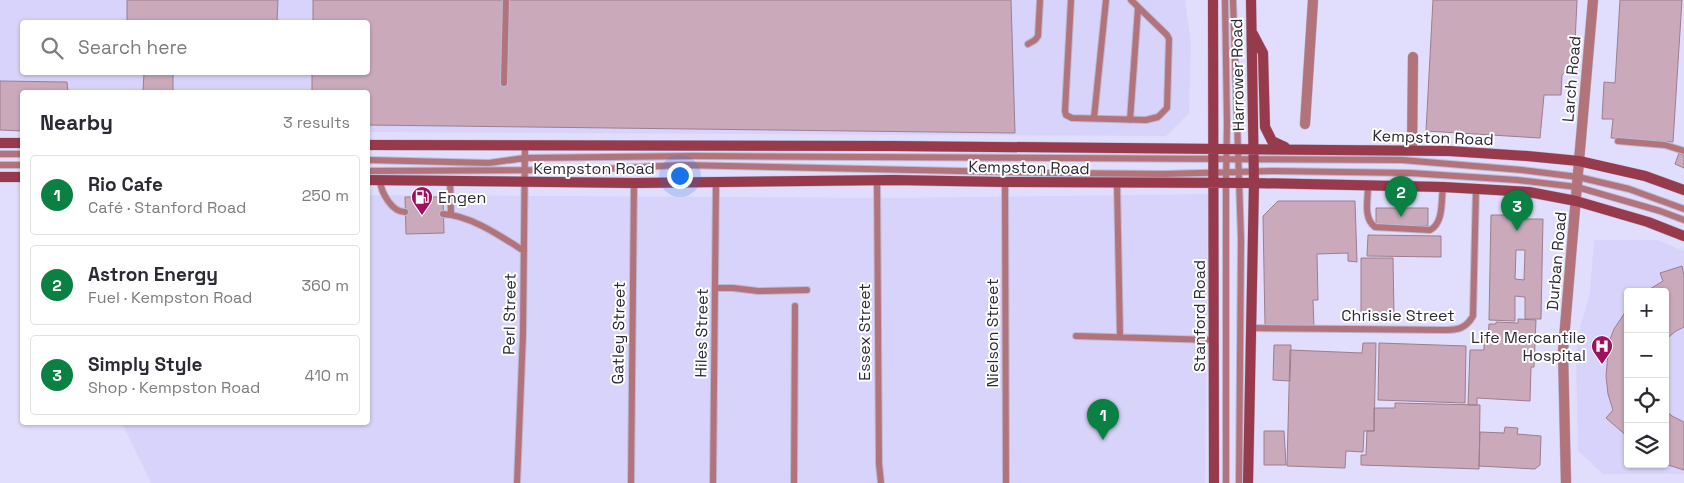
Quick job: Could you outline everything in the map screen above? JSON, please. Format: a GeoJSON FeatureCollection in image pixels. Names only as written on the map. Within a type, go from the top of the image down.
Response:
{"type":"FeatureCollection","features":[{"type":"Feature","properties":{"kind":"main road","name":"Harrower Road"},"geometry":{"type":"LineString","coordinates":[[1213,0],[1214,148]]}},
{"type":"Feature","properties":{"kind":"main road","name":"Harrower Road"},"geometry":{"type":"LineString","coordinates":[[1251,0],[1253,149]]}},
{"type":"Feature","properties":{"kind":"main road"},"geometry":{"type":"LineString","coordinates":[[1252,33],[1263,53],[1265,127],[1272,141],[1291,149]]}},
{"type":"Feature","properties":{"kind":"main road"},"geometry":{"type":"LineString","coordinates":[[0,143],[20,143]]}},
{"type":"Feature","properties":{"kind":"main road","name":"Kempston Road"},"geometry":{"type":"LineString","coordinates":[[370,145],[1412,150],[1527,156],[1579,161],[1645,176],[1684,190]]}},
{"type":"Feature","properties":{"kind":"main road","name":"Stanford Road"},"geometry":{"type":"LineString","coordinates":[[1214,148],[1214,483]]}},
{"type":"Feature","properties":{"kind":"main road"},"geometry":{"type":"LineString","coordinates":[[1248,483],[1254,183],[1253,149]]}},
{"type":"Feature","properties":{"kind":"main road"},"geometry":{"type":"LineString","coordinates":[[0,177],[20,177]]}},
{"type":"Feature","properties":{"kind":"main road","name":"Kempston Road"},"geometry":{"type":"LineString","coordinates":[[370,180],[634,183],[877,180],[1254,183],[1443,187],[1529,192],[1576,201],[1648,222],[1684,236]]}},
{"type":"Feature","properties":{"kind":"street"},"geometry":{"type":"LineString","coordinates":[[1305,124],[1313,0]]}},
{"type":"Feature","properties":{"kind":"street","name":"Larch Road"},"geometry":{"type":"LineString","coordinates":[[1579,161],[1593,0]]}},
{"type":"Feature","properties":{"kind":"street"},"geometry":{"type":"LineString","coordinates":[[1412,150],[1413,56]]}},
{"type":"Feature","properties":{"kind":"street","name":"Durban Road"},"geometry":{"type":"LineString","coordinates":[[1566,483],[1562,351],[1579,161]]}},
{"type":"Feature","properties":{"kind":"lane"},"geometry":{"type":"LineString","coordinates":[[504,83],[506,0]]}},
{"type":"Feature","properties":{"kind":"lane"},"geometry":{"type":"LineString","coordinates":[[1028,44],[1038,36],[1040,0]]}},
{"type":"Feature","properties":{"kind":"lane"},"geometry":{"type":"LineString","coordinates":[[1071,0],[1066,115],[1072,118],[1146,120],[1158,117],[1166,108],[1169,39],[1131,0]]}},
{"type":"Feature","properties":{"kind":"lane"},"geometry":{"type":"LineString","coordinates":[[1094,118],[1106,0]]}},
{"type":"Feature","properties":{"kind":"lane"},"geometry":{"type":"LineString","coordinates":[[1225,0],[1227,149],[1226,483]]}},
{"type":"Feature","properties":{"kind":"lane"},"geometry":{"type":"LineString","coordinates":[[1233,0],[1240,160],[1241,239],[1239,483]]}},
{"type":"Feature","properties":{"kind":"lane"},"geometry":{"type":"LineString","coordinates":[[1130,120],[1138,8]]}},
{"type":"Feature","properties":{"kind":"lane"},"geometry":{"type":"LineString","coordinates":[[1618,141],[1666,145],[1684,151]]}},
{"type":"Feature","properties":{"kind":"lane","name":"Perl Street"},"geometry":{"type":"LineString","coordinates":[[517,483],[523,334],[525,145]]}},
{"type":"Feature","properties":{"kind":"lane"},"geometry":{"type":"LineString","coordinates":[[0,154],[20,154]]}},
{"type":"Feature","properties":{"kind":"lane"},"geometry":{"type":"LineString","coordinates":[[370,160],[490,163],[525,158],[701,156],[1240,160],[1254,166],[1578,182],[1684,220]]}},
{"type":"Feature","properties":{"kind":"lane"},"geometry":{"type":"LineString","coordinates":[[370,171],[525,170],[681,165],[1164,174],[1239,172],[1254,166],[1402,160],[1522,170],[1578,182],[1629,189],[1684,209]]}},
{"type":"Feature","properties":{"kind":"lane"},"geometry":{"type":"LineString","coordinates":[[0,165],[20,165]]}},
{"type":"Feature","properties":{"kind":"lane"},"geometry":{"type":"LineString","coordinates":[[380,180],[386,198],[393,207],[400,212],[405,212]]}},
{"type":"Feature","properties":{"kind":"lane","name":"Essex Street"},"geometry":{"type":"LineString","coordinates":[[877,180],[879,464],[881,483]]}},
{"type":"Feature","properties":{"kind":"lane"},"geometry":{"type":"LineString","coordinates":[[450,181],[447,214],[463,218],[524,251]]}},
{"type":"Feature","properties":{"kind":"lane","name":"Hiles Street"},"geometry":{"type":"LineString","coordinates":[[713,483],[716,182]]}},
{"type":"Feature","properties":{"kind":"lane","name":"Nielson Street"},"geometry":{"type":"LineString","coordinates":[[1005,182],[1006,483]]}},
{"type":"Feature","properties":{"kind":"lane","name":"Gatley Street"},"geometry":{"type":"LineString","coordinates":[[630,483],[634,183]]}},
{"type":"Feature","properties":{"kind":"lane"},"geometry":{"type":"LineString","coordinates":[[1117,183],[1120,336]]}},
{"type":"Feature","properties":{"kind":"lane"},"geometry":{"type":"LineString","coordinates":[[1368,186],[1369,223],[1375,227],[1430,230],[1439,222],[1443,187]]}},
{"type":"Feature","properties":{"kind":"lane","name":"Chrissie Street"},"geometry":{"type":"LineString","coordinates":[[1250,328],[1459,330],[1466,326],[1473,316],[1476,189]]}},
{"type":"Feature","properties":{"kind":"lane"},"geometry":{"type":"LineString","coordinates":[[715,288],[758,291],[807,290]]}},
{"type":"Feature","properties":{"kind":"lane"},"geometry":{"type":"LineString","coordinates":[[794,483],[795,306]]}},
{"type":"Feature","properties":{"kind":"lane"},"geometry":{"type":"LineString","coordinates":[[1076,336],[1213,340]]}},
{"type":"Feature","properties":{"kind":"shaded area"},"geometry":{"type":"Polygon","coordinates":[[[0,0],[1185,0],[1191,45],[1189,113],[1166,136],[370,132],[370,90],[20,90],[20,130],[0,130],[0,0]]]}},
{"type":"Feature","properties":{"kind":"shaded area"},"geometry":{"type":"Polygon","coordinates":[[[1208,194],[1205,483],[151,483],[123,425],[370,425],[370,195],[891,198],[1208,194]]]}},
{"type":"Feature","properties":{"kind":"shaded area","name":"Life Mercantile Hospital"},"geometry":{"type":"Polygon","coordinates":[[[1594,240],[1657,240],[1684,251],[1684,474],[1603,474],[1578,451],[1576,354],[1580,327],[1590,293],[1594,240]]]}},
{"type":"Feature","properties":{"kind":"building"},"geometry":{"type":"Polygon","coordinates":[[[127,0],[278,0],[277,20],[127,20],[127,0]]]}},
{"type":"Feature","properties":{"kind":"building"},"geometry":{"type":"Polygon","coordinates":[[[313,0],[1011,0],[1015,133],[370,125],[370,90],[312,90],[312,75],[370,75],[370,20],[313,20],[313,0]]]}},
{"type":"Feature","properties":{"kind":"building"},"geometry":{"type":"Polygon","coordinates":[[[1433,0],[1577,0],[1574,64],[1562,75],[1561,95],[1544,95],[1540,138],[1426,131],[1433,0]]]}},
{"type":"Feature","properties":{"kind":"building"},"geometry":{"type":"Polygon","coordinates":[[[1620,0],[1682,0],[1673,142],[1611,138],[1613,119],[1602,119],[1604,82],[1615,83],[1620,0]]]}},
{"type":"Feature","properties":{"kind":"building"},"geometry":{"type":"Polygon","coordinates":[[[144,75],[173,75],[173,90],[143,90],[144,75]]]}},
{"type":"Feature","properties":{"kind":"building"},"geometry":{"type":"Polygon","coordinates":[[[0,81],[67,82],[68,90],[20,90],[20,131],[0,130],[0,81]]]}},
{"type":"Feature","properties":{"kind":"building"},"geometry":{"type":"Polygon","coordinates":[[[1679,153],[1684,156],[1684,168],[1675,164],[1679,153]]]}},
{"type":"Feature","properties":{"kind":"building"},"geometry":{"type":"Polygon","coordinates":[[[405,197],[443,197],[444,233],[406,234],[405,197]]]}},
{"type":"Feature","properties":{"kind":"building"},"geometry":{"type":"Polygon","coordinates":[[[1278,201],[1355,201],[1357,262],[1348,261],[1348,253],[1317,254],[1318,300],[1313,300],[1314,327],[1265,325],[1263,216],[1278,201]]]}},
{"type":"Feature","properties":{"kind":"building"},"geometry":{"type":"Polygon","coordinates":[[[1376,208],[1428,208],[1428,226],[1376,226],[1376,208]]]}},
{"type":"Feature","properties":{"kind":"building"},"geometry":{"type":"Polygon","coordinates":[[[1491,215],[1516,215],[1516,219],[1543,219],[1541,319],[1525,319],[1525,297],[1515,296],[1515,321],[1489,320],[1491,215]],[[1516,250],[1515,279],[1524,280],[1525,250],[1516,250]]]}},
{"type":"Feature","properties":{"kind":"building"},"geometry":{"type":"Polygon","coordinates":[[[1368,235],[1441,236],[1441,257],[1367,256],[1368,235]]]}},
{"type":"Feature","properties":{"kind":"building"},"geometry":{"type":"Polygon","coordinates":[[[1361,258],[1393,258],[1394,315],[1361,315],[1361,258]]]}},
{"type":"Feature","properties":{"kind":"building"},"geometry":{"type":"Polygon","coordinates":[[[1682,266],[1684,276],[1684,327],[1669,337],[1669,288],[1652,288],[1663,281],[1660,273],[1682,266]]]}},
{"type":"Feature","properties":{"kind":"building"},"geometry":{"type":"Polygon","coordinates":[[[1624,314],[1624,434],[1606,418],[1613,410],[1608,394],[1606,376],[1608,354],[1612,343],[1609,342],[1614,329],[1624,314]]]}},
{"type":"Feature","properties":{"kind":"building"},"geometry":{"type":"Polygon","coordinates":[[[1518,319],[1536,320],[1534,367],[1531,367],[1530,401],[1477,398],[1477,405],[1468,405],[1470,350],[1484,350],[1484,338],[1488,338],[1489,324],[1496,324],[1496,322],[1518,323],[1518,319]]]}},
{"type":"Feature","properties":{"kind":"building"},"geometry":{"type":"Polygon","coordinates":[[[1363,343],[1376,343],[1374,431],[1364,431],[1363,452],[1346,451],[1345,468],[1287,466],[1290,350],[1362,353],[1363,343]]]}},
{"type":"Feature","properties":{"kind":"building"},"geometry":{"type":"Polygon","coordinates":[[[1379,343],[1466,346],[1465,403],[1378,400],[1379,343]]]}},
{"type":"Feature","properties":{"kind":"building"},"geometry":{"type":"Polygon","coordinates":[[[1274,345],[1291,345],[1290,381],[1273,380],[1274,345]]]}},
{"type":"Feature","properties":{"kind":"building"},"geometry":{"type":"Polygon","coordinates":[[[1395,403],[1480,405],[1479,469],[1361,465],[1361,455],[1366,455],[1367,431],[1374,431],[1374,408],[1395,408],[1395,403]]]}},
{"type":"Feature","properties":{"kind":"building"},"geometry":{"type":"Polygon","coordinates":[[[1669,413],[1684,422],[1684,470],[1669,465],[1669,413]]]}},
{"type":"Feature","properties":{"kind":"building"},"geometry":{"type":"Polygon","coordinates":[[[1505,427],[1518,428],[1517,434],[1541,436],[1540,465],[1535,469],[1479,466],[1480,432],[1504,433],[1505,427]]]}},
{"type":"Feature","properties":{"kind":"building"},"geometry":{"type":"Polygon","coordinates":[[[1264,431],[1284,431],[1286,465],[1264,465],[1264,431]]]}},
{"type":"Feature","properties":{"kind":"place","name":"Engen"},"geometry":{"type":"Point","coordinates":[422,216]}},
{"type":"Feature","properties":{"kind":"place","name":"Astron Energy"},"geometry":{"type":"Point","coordinates":[1401,217]}},
{"type":"Feature","properties":{"kind":"place","name":"Simply Style"},"geometry":{"type":"Point","coordinates":[1517,231]}},
{"type":"Feature","properties":{"kind":"place","name":"Life Mercantile Hospital"},"geometry":{"type":"Point","coordinates":[1602,365]}},
{"type":"Feature","properties":{"kind":"place","name":"Rio Cafe"},"geometry":{"type":"Point","coordinates":[1103,440]}}]}
